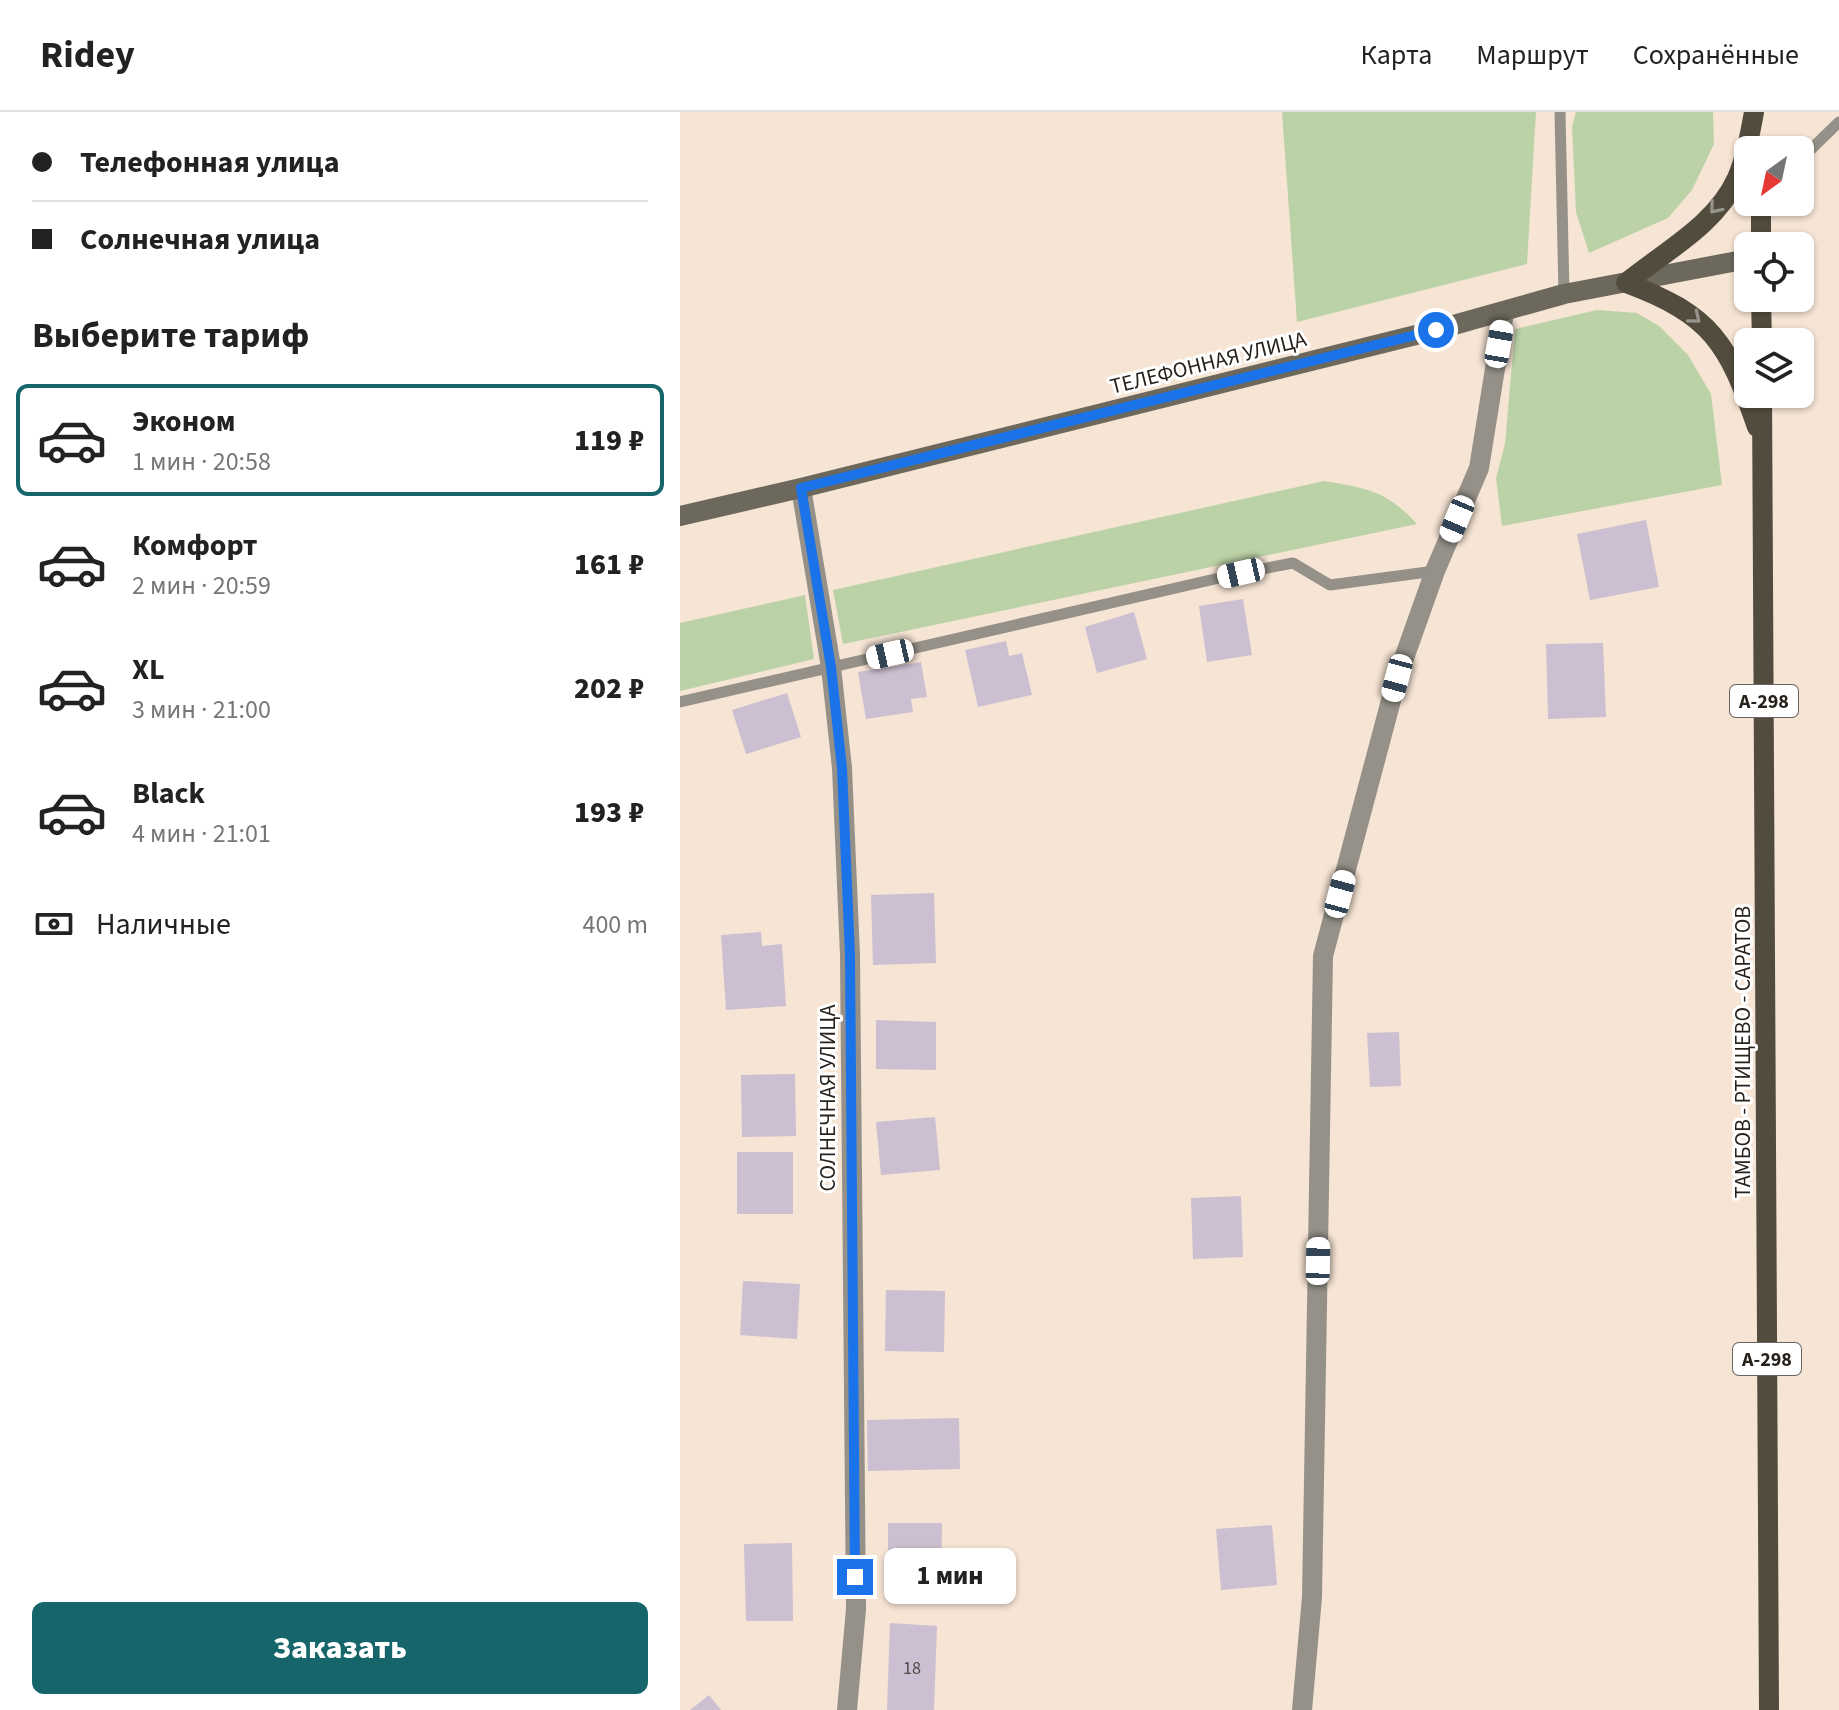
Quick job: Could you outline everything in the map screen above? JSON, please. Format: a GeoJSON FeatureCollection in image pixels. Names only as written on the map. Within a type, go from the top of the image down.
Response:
{"type":"FeatureCollection","features":[{"type":"Feature","properties":{"kind":"main road"},"geometry":{"type":"LineString","coordinates":[[1626,283],[1689,235],[1716,210],[1737,178],[1754,112]]}},
{"type":"Feature","properties":{"kind":"main road"},"geometry":{"type":"LineString","coordinates":[[1762,112],[1762,136]]}},
{"type":"Feature","properties":{"kind":"main road"},"geometry":{"type":"LineString","coordinates":[[1626,283],[1662,296],[1689,312],[1712,332],[1731,361],[1762,444]]}},
{"type":"Feature","properties":{"kind":"main road","name":"ТАМБОВ - РТИЩЕВО - САРАТОВ"},"geometry":{"type":"LineString","coordinates":[[1762,408],[1769,1710]]}},
{"type":"Feature","properties":{"kind":"street","name":"ТЕЛЕФОННАЯ УЛИЦА"},"geometry":{"type":"LineString","coordinates":[[680,516],[1504,313],[1564,294],[1734,262]]}},
{"type":"Feature","properties":{"kind":"street"},"geometry":{"type":"LineString","coordinates":[[1302,1710],[1312,1597],[1323,956],[1397,678],[1435,571],[1479,468],[1504,313]]}},
{"type":"Feature","properties":{"kind":"street","name":"СОЛНЕЧНАЯ УЛИЦА"},"geometry":{"type":"LineString","coordinates":[[801,488],[831,667],[842,768],[850,955],[856,1609],[847,1710]]}},
{"type":"Feature","properties":{"kind":"lane"},"geometry":{"type":"LineString","coordinates":[[1560,112],[1564,294]]}},
{"type":"Feature","properties":{"kind":"lane"},"geometry":{"type":"LineString","coordinates":[[1814,146],[1839,122]]}},
{"type":"Feature","properties":{"kind":"lane"},"geometry":{"type":"LineString","coordinates":[[680,702],[1293,563],[1330,585],[1435,571]]}},
{"type":"Feature","properties":{"kind":"green space"},"geometry":{"type":"Polygon","coordinates":[[[1282,112],[1536,112],[1527,264],[1297,322],[1282,112]]]}},
{"type":"Feature","properties":{"kind":"green space"},"geometry":{"type":"Polygon","coordinates":[[[1576,112],[1713,112],[1714,144],[1692,190],[1668,218],[1589,253],[1576,212],[1572,126],[1576,112]]]}},
{"type":"Feature","properties":{"kind":"green space"},"geometry":{"type":"Polygon","coordinates":[[[1597,310],[1637,313],[1659,326],[1688,355],[1711,394],[1722,485],[1502,526],[1496,478],[1505,444],[1515,329],[1597,310]]]}},
{"type":"Feature","properties":{"kind":"green space"},"geometry":{"type":"Polygon","coordinates":[[[1324,481],[1352,486],[1386,498],[1417,524],[843,644],[833,590],[1324,481]]]}},
{"type":"Feature","properties":{"kind":"green space"},"geometry":{"type":"Polygon","coordinates":[[[805,595],[814,659],[680,691],[680,623],[805,595]]]}},
{"type":"Feature","properties":{"kind":"building"},"geometry":{"type":"Polygon","coordinates":[[[1646,520],[1659,587],[1590,600],[1577,534],[1646,520]]]}},
{"type":"Feature","properties":{"kind":"building"},"geometry":{"type":"Polygon","coordinates":[[[1243,599],[1252,655],[1207,662],[1199,606],[1243,599]]]}},
{"type":"Feature","properties":{"kind":"building"},"geometry":{"type":"Polygon","coordinates":[[[1134,612],[1147,659],[1097,673],[1085,627],[1134,612]]]}},
{"type":"Feature","properties":{"kind":"building"},"geometry":{"type":"Polygon","coordinates":[[[1006,641],[1009,656],[1022,653],[1032,695],[978,707],[965,650],[1006,641]]]}},
{"type":"Feature","properties":{"kind":"building"},"geometry":{"type":"Polygon","coordinates":[[[1603,643],[1606,717],[1548,719],[1546,644],[1603,643]]]}},
{"type":"Feature","properties":{"kind":"building"},"geometry":{"type":"Polygon","coordinates":[[[921,662],[927,697],[911,699],[913,712],[866,719],[858,672],[921,662]]]}},
{"type":"Feature","properties":{"kind":"building"},"geometry":{"type":"Polygon","coordinates":[[[787,693],[801,737],[746,754],[732,710],[787,693]]]}},
{"type":"Feature","properties":{"kind":"building"},"geometry":{"type":"Polygon","coordinates":[[[934,893],[936,963],[873,965],[871,895],[934,893]]]}},
{"type":"Feature","properties":{"kind":"building"},"geometry":{"type":"Polygon","coordinates":[[[761,932],[762,946],[782,944],[786,1006],[726,1010],[721,935],[761,932]]]}},
{"type":"Feature","properties":{"kind":"building"},"geometry":{"type":"Polygon","coordinates":[[[876,1020],[936,1022],[936,1070],[876,1069],[876,1020]]]}},
{"type":"Feature","properties":{"kind":"building"},"geometry":{"type":"Polygon","coordinates":[[[1399,1032],[1401,1086],[1370,1087],[1367,1033],[1399,1032]]]}},
{"type":"Feature","properties":{"kind":"building"},"geometry":{"type":"Polygon","coordinates":[[[795,1074],[796,1136],[742,1137],[741,1075],[795,1074]]]}},
{"type":"Feature","properties":{"kind":"building"},"geometry":{"type":"Polygon","coordinates":[[[935,1117],[940,1170],[881,1175],[876,1122],[935,1117]]]}},
{"type":"Feature","properties":{"kind":"building"},"geometry":{"type":"Polygon","coordinates":[[[737,1152],[793,1152],[793,1214],[737,1214],[737,1152]]]}},
{"type":"Feature","properties":{"kind":"building"},"geometry":{"type":"Polygon","coordinates":[[[1241,1196],[1243,1257],[1193,1259],[1191,1198],[1241,1196]]]}},
{"type":"Feature","properties":{"kind":"building"},"geometry":{"type":"Polygon","coordinates":[[[743,1281],[800,1284],[797,1339],[740,1335],[743,1281]]]}},
{"type":"Feature","properties":{"kind":"building"},"geometry":{"type":"Polygon","coordinates":[[[886,1290],[945,1291],[944,1352],[885,1351],[886,1290]]]}},
{"type":"Feature","properties":{"kind":"building"},"geometry":{"type":"Polygon","coordinates":[[[959,1418],[960,1469],[868,1471],[867,1420],[959,1418]]]}},
{"type":"Feature","properties":{"kind":"building"},"geometry":{"type":"Polygon","coordinates":[[[888,1523],[942,1523],[941,1599],[888,1599],[888,1523]]]}},
{"type":"Feature","properties":{"kind":"building"},"geometry":{"type":"Polygon","coordinates":[[[1272,1525],[1277,1585],[1221,1590],[1216,1529],[1272,1525]]]}},
{"type":"Feature","properties":{"kind":"building"},"geometry":{"type":"Polygon","coordinates":[[[792,1543],[793,1621],[746,1621],[744,1544],[792,1543]]]}},
{"type":"Feature","properties":{"kind":"building"},"geometry":{"type":"Polygon","coordinates":[[[890,1623],[937,1626],[934,1710],[887,1710],[890,1623]]]}},
{"type":"Feature","properties":{"kind":"building"},"geometry":{"type":"Polygon","coordinates":[[[709,1695],[721,1710],[690,1710],[709,1695]]]}},
{"type":"Feature","properties":{"kind":"route"},"geometry":{"type":"LineString","coordinates":[[855,1577],[850,955],[842,768],[831,667],[801,488],[1436,330]]}}]}
